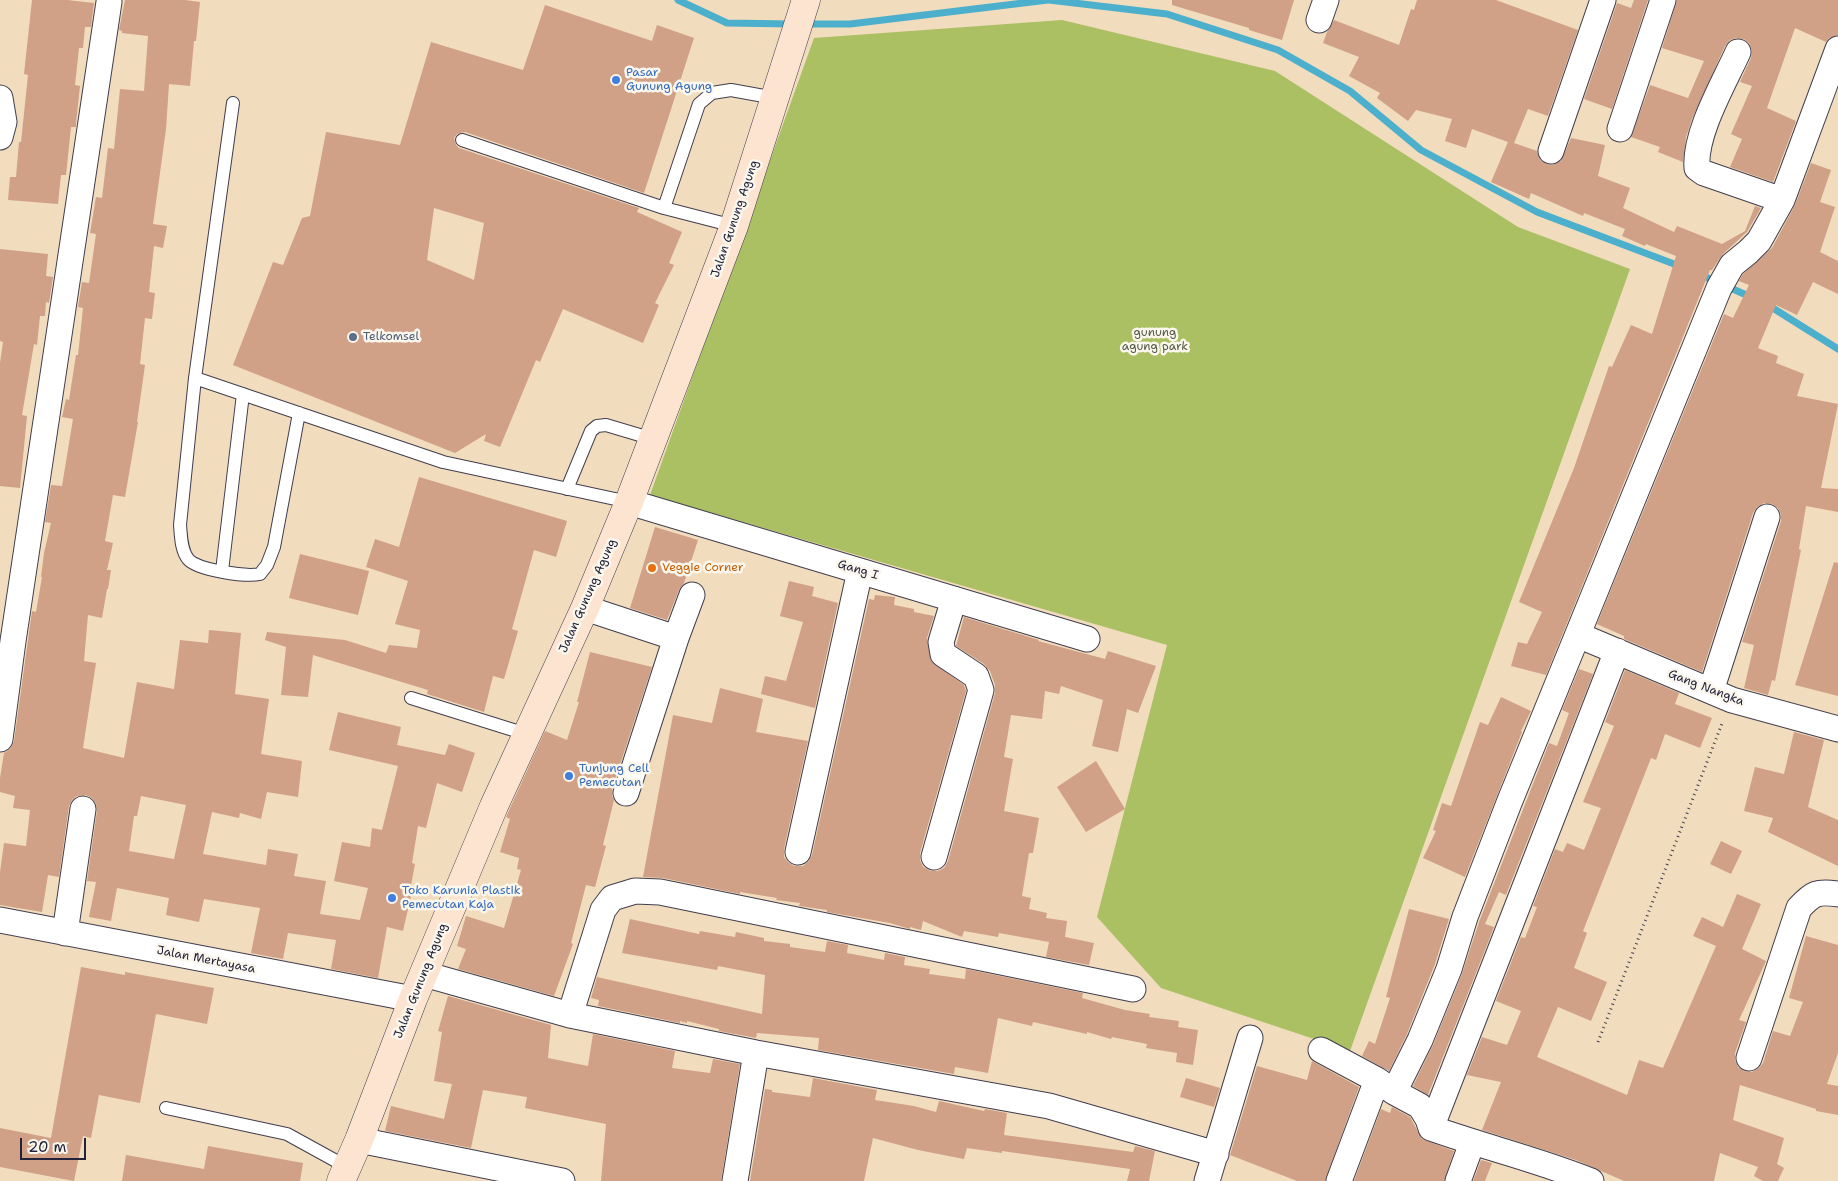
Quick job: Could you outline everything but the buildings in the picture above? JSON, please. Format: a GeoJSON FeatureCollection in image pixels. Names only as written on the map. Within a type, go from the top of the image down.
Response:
{"type":"FeatureCollection","features":[{"type":"Feature","properties":{"kind":"main road","name":"Jalan Gunung Agung"},"geometry":{"type":"LineString","coordinates":[[344,1174],[413,999],[490,814],[585,608],[629,502],[734,226],[801,14]]}},
{"type":"Feature","properties":{"kind":"street"},"geometry":{"type":"LineString","coordinates":[[1551,151],[1603,0]]}},
{"type":"Feature","properties":{"kind":"street"},"geometry":{"type":"LineString","coordinates":[[1620,129],[1663,0]]}},
{"type":"Feature","properties":{"kind":"street"},"geometry":{"type":"LineString","coordinates":[[0,739],[12,641],[110,2]]}},
{"type":"Feature","properties":{"kind":"street"},"geometry":{"type":"LineString","coordinates":[[1339,1181],[1386,1086],[1420,1040],[1449,969],[1465,917],[1509,803],[1719,288],[1732,265],[1758,241],[1782,200],[1838,49]]}},
{"type":"Feature","properties":{"kind":"street"},"geometry":{"type":"LineString","coordinates":[[1738,52],[1700,136],[1696,156],[1697,168],[1704,173],[1782,200]]}},
{"type":"Feature","properties":{"kind":"street"},"geometry":{"type":"LineString","coordinates":[[0,98],[4,122],[0,137]]}},
{"type":"Feature","properties":{"kind":"street","name":"Gang I"},"geometry":{"type":"LineString","coordinates":[[629,502],[1087,639]]}},
{"type":"Feature","properties":{"kind":"street"},"geometry":{"type":"LineString","coordinates":[[1721,696],[1767,517]]}},
{"type":"Feature","properties":{"kind":"street"},"geometry":{"type":"LineString","coordinates":[[798,852],[860,571]]}},
{"type":"Feature","properties":{"kind":"street"},"geometry":{"type":"LineString","coordinates":[[626,793],[676,638],[692,595]]}},
{"type":"Feature","properties":{"kind":"street"},"geometry":{"type":"LineString","coordinates":[[934,857],[981,690],[976,676],[943,654],[941,642],[954,599]]}},
{"type":"Feature","properties":{"kind":"street"},"geometry":{"type":"LineString","coordinates":[[585,608],[676,638]]}},
{"type":"Feature","properties":{"kind":"street","name":"Gang Nangka"},"geometry":{"type":"LineString","coordinates":[[1578,635],[1721,696],[1838,730]]}},
{"type":"Feature","properties":{"kind":"street"},"geometry":{"type":"LineString","coordinates":[[1431,1128],[1617,651]]}},
{"type":"Feature","properties":{"kind":"street"},"geometry":{"type":"LineString","coordinates":[[66,933],[83,809]]}},
{"type":"Feature","properties":{"kind":"street"},"geometry":{"type":"LineString","coordinates":[[570,1015],[603,910],[612,898],[635,891],[669,894],[1133,989]]}},
{"type":"Feature","properties":{"kind":"street"},"geometry":{"type":"LineString","coordinates":[[1749,1058],[1799,908],[1810,896],[1825,892],[1838,894]]}},
{"type":"Feature","properties":{"kind":"street","name":"Jalan Mertayasa"},"geometry":{"type":"LineString","coordinates":[[0,920],[413,999]]}},
{"type":"Feature","properties":{"kind":"street"},"geometry":{"type":"LineString","coordinates":[[424,974],[570,1015],[756,1053],[1049,1106],[1216,1154]]}},
{"type":"Feature","properties":{"kind":"street"},"geometry":{"type":"LineString","coordinates":[[1207,1181],[1250,1038]]}},
{"type":"Feature","properties":{"kind":"street"},"geometry":{"type":"LineString","coordinates":[[1322,1050],[1420,1106],[1428,1118],[1431,1128]]}},
{"type":"Feature","properties":{"kind":"street"},"geometry":{"type":"LineString","coordinates":[[735,1181],[756,1053]]}},
{"type":"Feature","properties":{"kind":"street"},"geometry":{"type":"LineString","coordinates":[[1431,1128],[1472,1143],[1558,1168],[1591,1181]]}},
{"type":"Feature","properties":{"kind":"street"},"geometry":{"type":"LineString","coordinates":[[359,1140],[562,1181]]}},
{"type":"Feature","properties":{"kind":"street"},"geometry":{"type":"LineString","coordinates":[[1458,1181],[1472,1143]]}},
{"type":"Feature","properties":{"kind":"lane"},"geometry":{"type":"LineString","coordinates":[[664,208],[699,104],[712,93],[731,90],[775,98]]}},
{"type":"Feature","properties":{"kind":"lane"},"geometry":{"type":"LineString","coordinates":[[233,103],[195,378],[180,525],[182,548],[188,559],[197,566],[250,576],[260,574],[267,565],[274,547],[299,413]]}},
{"type":"Feature","properties":{"kind":"lane"},"geometry":{"type":"LineString","coordinates":[[462,140],[664,208],[734,226]]}},
{"type":"Feature","properties":{"kind":"lane"},"geometry":{"type":"LineString","coordinates":[[195,378],[443,462],[629,502]]}},
{"type":"Feature","properties":{"kind":"lane"},"geometry":{"type":"LineString","coordinates":[[222,570],[243,394]]}},
{"type":"Feature","properties":{"kind":"lane"},"geometry":{"type":"LineString","coordinates":[[567,489],[591,431],[597,426],[606,425],[653,439]]}},
{"type":"Feature","properties":{"kind":"lane"},"geometry":{"type":"LineString","coordinates":[[411,698],[526,734]]}},
{"type":"Feature","properties":{"kind":"lane"},"geometry":{"type":"LineString","coordinates":[[166,1108],[287,1134],[344,1174]]}},
{"type":"Feature","properties":{"kind":"path"},"geometry":{"type":"LineString","coordinates":[[1598,1042],[1721,696]]}},
{"type":"Feature","properties":{"kind":"green space","name":"gunung agung park"},"geometry":{"type":"Polygon","coordinates":[[[1062,20],[1275,71],[1518,227],[1630,269],[1350,1051],[1161,988],[1097,917],[1167,645],[650,495],[814,38],[1062,20]]]}},
{"type":"Feature","properties":{"kind":"waterway"},"geometry":{"type":"LineString","coordinates":[[678,0],[727,23],[792,24]]}},
{"type":"Feature","properties":{"kind":"waterway"},"geometry":{"type":"LineString","coordinates":[[803,24],[850,24],[1048,0]]}},
{"type":"Feature","properties":{"kind":"waterway"},"geometry":{"type":"LineString","coordinates":[[1049,0],[1167,14],[1278,50],[1350,91],[1421,150],[1537,212],[1682,267]]}},
{"type":"Feature","properties":{"kind":"waterway"},"geometry":{"type":"LineString","coordinates":[[1699,274],[1753,298]]}},
{"type":"Feature","properties":{"kind":"waterway"},"geometry":{"type":"LineString","coordinates":[[1768,305],[1838,349]]}},
{"type":"Feature","properties":{"kind":"place","name":"Pasar Gunung Agung"},"geometry":{"type":"Point","coordinates":[616,80]}},
{"type":"Feature","properties":{"kind":"place","name":"Telkomsel"},"geometry":{"type":"Point","coordinates":[353,337]}},
{"type":"Feature","properties":{"kind":"place","name":"Veggie Corner"},"geometry":{"type":"Point","coordinates":[652,568]}},
{"type":"Feature","properties":{"kind":"place","name":"Tunjung Cell Pemecutan"},"geometry":{"type":"Point","coordinates":[569,776]}},
{"type":"Feature","properties":{"kind":"place","name":"Toko Karunia Plastik Pemecutan Kaja"},"geometry":{"type":"Point","coordinates":[392,898]}}]}
